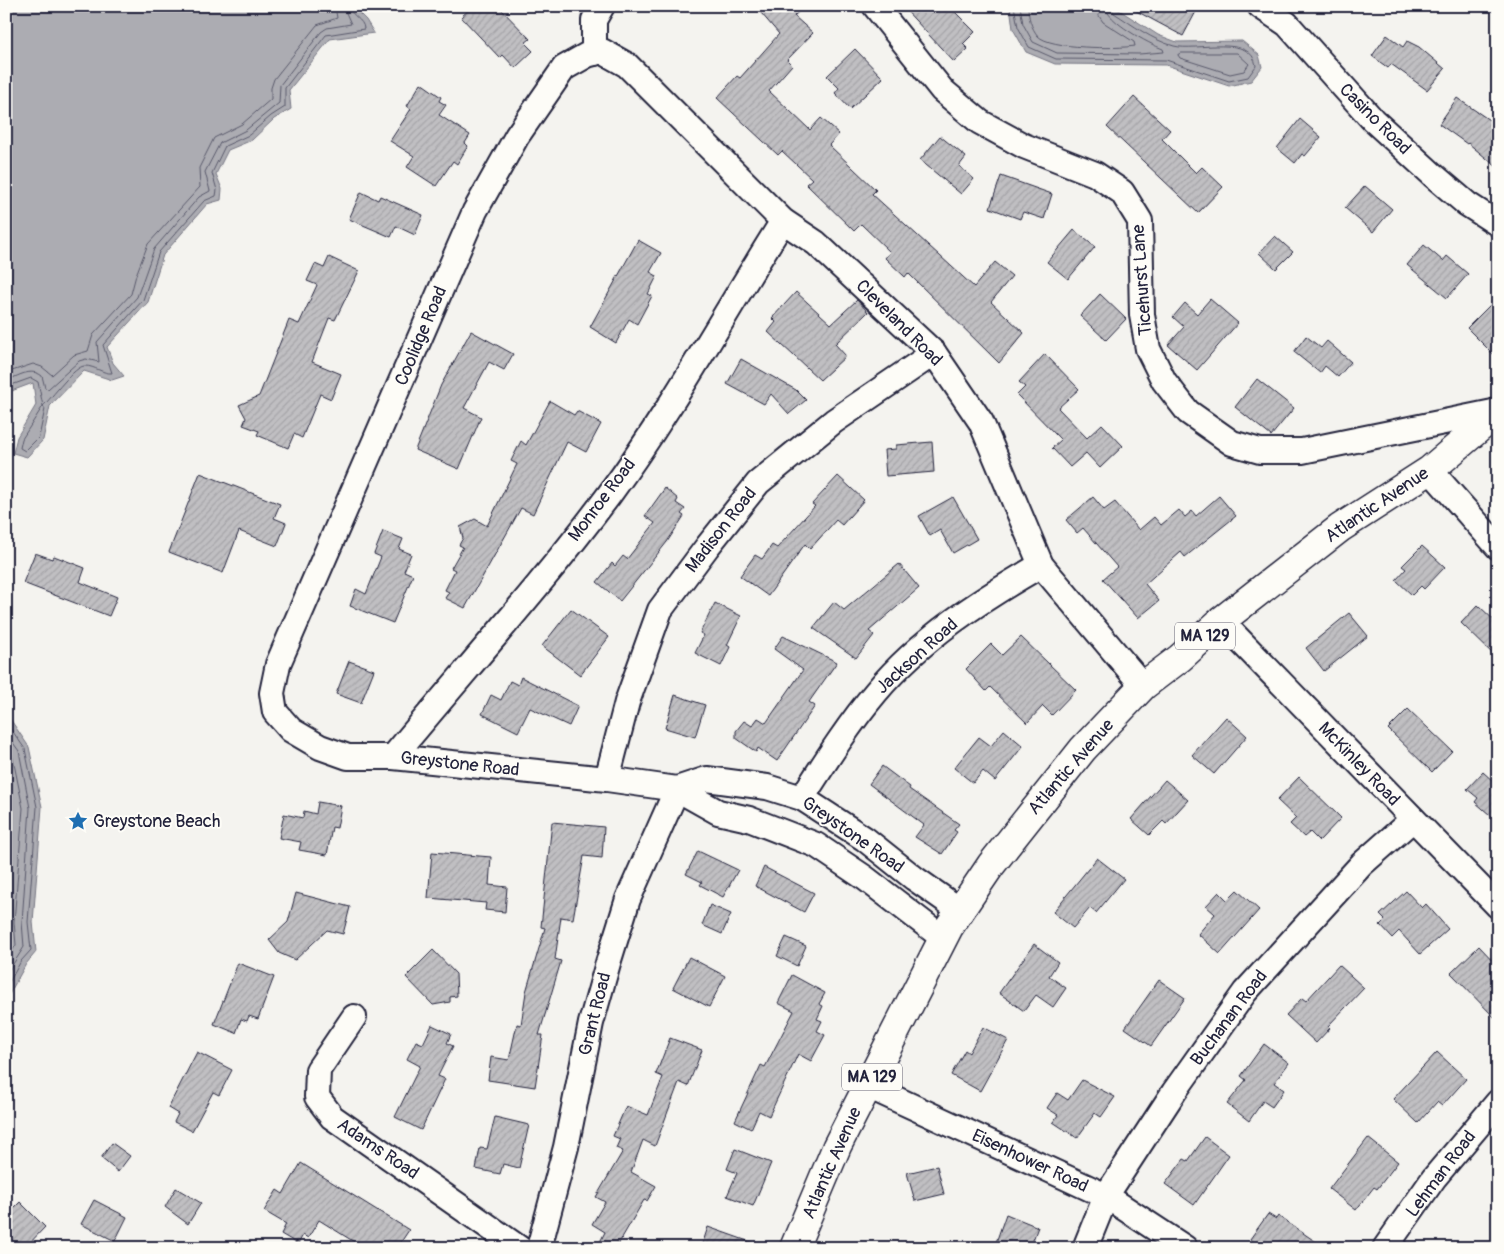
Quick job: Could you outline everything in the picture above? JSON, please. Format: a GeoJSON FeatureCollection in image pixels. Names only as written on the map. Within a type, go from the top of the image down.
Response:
{"type":"FeatureCollection","features":[{"type":"Feature","properties":{"kind":"main road","name":"Atlantic Avenue"},"geometry":{"type":"LineString","coordinates":[[794,1248],[837,1146],[944,938],[991,865],[1083,749],[1143,686],[1180,658],[1221,621],[1340,528],[1430,470],[1498,412]]}},
{"type":"Feature","properties":{"kind":"street"},"geometry":{"type":"LineString","coordinates":[[594,53],[594,20],[602,6]]}},
{"type":"Feature","properties":{"kind":"street","name":"Ticehurst Lane"},"geometry":{"type":"LineString","coordinates":[[875,6],[942,90],[980,122],[1024,146],[1095,174],[1122,192],[1140,221],[1142,315],[1148,349],[1164,381],[1188,412],[1232,443],[1260,451],[1302,451],[1498,412]]}},
{"type":"Feature","properties":{"kind":"street","name":"Casino Road"},"geometry":{"type":"LineString","coordinates":[[1260,6],[1287,24],[1373,120],[1433,176],[1467,204],[1498,224]]}},
{"type":"Feature","properties":{"kind":"street","name":"Cleveland Road"},"geometry":{"type":"LineString","coordinates":[[594,53],[602,51],[627,65],[783,221],[816,243],[934,353],[981,422],[1041,565],[1143,686]]}},
{"type":"Feature","properties":{"kind":"street","name":"Coolidge Road"},"geometry":{"type":"LineString","coordinates":[[272,693],[278,664],[475,211],[517,136],[564,68],[594,53]]}},
{"type":"Feature","properties":{"kind":"street","name":"Monroe Road"},"geometry":{"type":"LineString","coordinates":[[393,757],[514,615],[609,495],[654,429],[783,221]]}},
{"type":"Feature","properties":{"kind":"street","name":"Madison Road"},"geometry":{"type":"LineString","coordinates":[[607,779],[627,702],[660,610],[707,547],[758,483],[834,421],[934,353]]}},
{"type":"Feature","properties":{"kind":"street"},"geometry":{"type":"LineString","coordinates":[[1430,470],[1498,547]]}},
{"type":"Feature","properties":{"kind":"street","name":"Jackson Road"},"geometry":{"type":"LineString","coordinates":[[802,798],[876,692],[908,659],[947,626],[990,594],[1041,565]]}},
{"type":"Feature","properties":{"kind":"street","name":"McKinley Road"},"geometry":{"type":"LineString","coordinates":[[1221,621],[1498,906]]}},
{"type":"Feature","properties":{"kind":"street","name":"Greystone Road"},"geometry":{"type":"LineString","coordinates":[[272,693],[275,712],[291,730],[320,747],[348,757],[393,757],[607,779],[677,789],[718,812],[767,825],[816,845],[864,878],[944,938]]}},
{"type":"Feature","properties":{"kind":"street","name":"Greystone Road"},"geometry":{"type":"LineString","coordinates":[[677,789],[707,778],[767,787],[802,798],[865,839],[914,878],[961,911]]}},
{"type":"Feature","properties":{"kind":"street","name":"Grant Road"},"geometry":{"type":"LineString","coordinates":[[539,1248],[566,1147],[591,1023],[611,954],[628,898],[677,789]]}},
{"type":"Feature","properties":{"kind":"street","name":"Buchanan Road"},"geometry":{"type":"LineString","coordinates":[[1085,1248],[1106,1196],[1174,1092],[1245,992],[1362,864],[1413,819]]}},
{"type":"Feature","properties":{"kind":"street","name":"Adams Road"},"geometry":{"type":"LineString","coordinates":[[354,1016],[318,1070],[317,1098],[332,1117],[520,1248]]}},
{"type":"Feature","properties":{"kind":"street","name":"Eisenhower Road"},"geometry":{"type":"LineString","coordinates":[[868,1086],[1106,1196],[1186,1248]]}},
{"type":"Feature","properties":{"kind":"street","name":"Lehman Road"},"geometry":{"type":"LineString","coordinates":[[1386,1248],[1434,1178],[1498,1102]]}},
{"type":"Feature","properties":{"kind":"water"},"geometry":{"type":"Polygon","coordinates":[[[6,6],[352,6],[366,20],[374,33],[330,39],[289,90],[291,109],[274,119],[252,140],[228,150],[216,174],[222,189],[221,200],[207,204],[163,255],[148,302],[107,347],[113,363],[124,376],[112,380],[84,371],[50,406],[43,440],[27,457],[13,453],[17,437],[36,405],[33,383],[6,393],[6,6]]]}},
{"type":"Feature","properties":{"kind":"water"},"geometry":{"type":"Polygon","coordinates":[[[1010,6],[1113,6],[1158,35],[1177,42],[1242,41],[1259,55],[1262,67],[1251,81],[1229,86],[1166,65],[1055,64],[1026,52],[1013,29],[1010,6]]]}},
{"type":"Feature","properties":{"kind":"water"},"geometry":{"type":"Polygon","coordinates":[[[6,713],[29,747],[42,807],[33,922],[36,952],[26,964],[6,1000],[6,713]]]}},
{"type":"Feature","properties":{"kind":"building"},"geometry":{"type":"Polygon","coordinates":[[[473,6],[498,6],[530,39],[525,43],[533,51],[515,68],[503,55],[500,58],[461,17],[473,6]]]}},
{"type":"Feature","properties":{"kind":"building"},"geometry":{"type":"Polygon","coordinates":[[[755,6],[805,6],[794,16],[813,33],[787,60],[792,65],[769,91],[810,130],[821,118],[839,134],[829,145],[876,190],[872,194],[974,287],[995,262],[1012,276],[991,302],[1024,333],[999,363],[908,273],[905,277],[885,258],[890,252],[861,224],[854,231],[806,184],[812,179],[782,151],[778,155],[717,98],[737,76],[740,78],[779,34],[755,6]]]}},
{"type":"Feature","properties":{"kind":"building"},"geometry":{"type":"Polygon","coordinates":[[[902,6],[949,6],[975,32],[963,44],[968,49],[954,62],[902,6]]]}},
{"type":"Feature","properties":{"kind":"building"},"geometry":{"type":"Polygon","coordinates":[[[1127,6],[1199,6],[1183,36],[1127,6]]]}},
{"type":"Feature","properties":{"kind":"building"},"geometry":{"type":"Polygon","coordinates":[[[1387,35],[1403,47],[1407,41],[1419,47],[1445,69],[1427,90],[1391,64],[1388,68],[1372,56],[1387,35]]]}},
{"type":"Feature","properties":{"kind":"building"},"geometry":{"type":"Polygon","coordinates":[[[855,49],[883,78],[850,109],[835,93],[839,88],[827,76],[855,49]]]}},
{"type":"Feature","properties":{"kind":"building"},"geometry":{"type":"Polygon","coordinates":[[[421,83],[441,97],[439,101],[446,105],[439,115],[470,135],[465,143],[468,146],[457,164],[453,161],[436,186],[407,167],[414,156],[390,141],[411,109],[407,106],[421,83]]]}},
{"type":"Feature","properties":{"kind":"building"},"geometry":{"type":"Polygon","coordinates":[[[1134,97],[1170,130],[1162,139],[1196,173],[1202,167],[1223,187],[1198,213],[1107,127],[1134,97]]]}},
{"type":"Feature","properties":{"kind":"building"},"geometry":{"type":"Polygon","coordinates":[[[1457,98],[1498,126],[1498,168],[1468,143],[1439,124],[1457,98]]]}},
{"type":"Feature","properties":{"kind":"building"},"geometry":{"type":"Polygon","coordinates":[[[1300,119],[1321,137],[1305,156],[1302,154],[1295,163],[1277,148],[1300,119]]]}},
{"type":"Feature","properties":{"kind":"building"},"geometry":{"type":"Polygon","coordinates":[[[940,136],[966,157],[959,166],[974,179],[961,194],[920,160],[940,136]]]}},
{"type":"Feature","properties":{"kind":"building"},"geometry":{"type":"Polygon","coordinates":[[[1001,176],[1052,194],[1044,219],[1023,212],[1020,219],[990,208],[1001,176]]]}},
{"type":"Feature","properties":{"kind":"building"},"geometry":{"type":"Polygon","coordinates":[[[1365,186],[1392,209],[1373,232],[1345,208],[1365,186]]]}},
{"type":"Feature","properties":{"kind":"building"},"geometry":{"type":"Polygon","coordinates":[[[361,192],[378,200],[380,196],[423,215],[415,235],[396,226],[391,237],[349,219],[361,192]]]}},
{"type":"Feature","properties":{"kind":"building"},"geometry":{"type":"Polygon","coordinates":[[[1074,230],[1095,247],[1068,279],[1047,262],[1074,230]]]}},
{"type":"Feature","properties":{"kind":"building"},"geometry":{"type":"Polygon","coordinates":[[[1275,236],[1293,252],[1276,269],[1259,253],[1275,236]]]}},
{"type":"Feature","properties":{"kind":"building"},"geometry":{"type":"Polygon","coordinates":[[[638,240],[661,253],[650,272],[657,276],[648,294],[652,296],[637,324],[629,319],[616,343],[590,327],[638,240]]]}},
{"type":"Feature","properties":{"kind":"building"},"geometry":{"type":"Polygon","coordinates":[[[1424,245],[1443,261],[1447,256],[1468,274],[1447,298],[1407,265],[1424,245]]]}},
{"type":"Feature","properties":{"kind":"building"},"geometry":{"type":"Polygon","coordinates":[[[329,257],[359,271],[335,320],[329,318],[312,362],[341,374],[331,399],[320,394],[302,438],[294,434],[288,448],[257,435],[259,431],[243,425],[246,418],[239,405],[259,396],[289,320],[299,324],[317,285],[307,281],[315,264],[324,268],[329,257]]]}},
{"type":"Feature","properties":{"kind":"building"},"geometry":{"type":"Polygon","coordinates":[[[796,292],[831,324],[857,300],[868,312],[835,344],[846,356],[820,380],[768,332],[776,322],[772,318],[796,292]]]}},
{"type":"Feature","properties":{"kind":"building"},"geometry":{"type":"Polygon","coordinates":[[[1100,294],[1126,319],[1106,340],[1080,316],[1100,294]]]}},
{"type":"Feature","properties":{"kind":"building"},"geometry":{"type":"Polygon","coordinates":[[[1498,297],[1498,359],[1467,328],[1498,297]]]}},
{"type":"Feature","properties":{"kind":"building"},"geometry":{"type":"Polygon","coordinates":[[[1210,299],[1238,323],[1197,370],[1168,345],[1184,327],[1173,317],[1185,303],[1197,314],[1210,299]]]}},
{"type":"Feature","properties":{"kind":"building"},"geometry":{"type":"Polygon","coordinates":[[[471,331],[513,354],[504,370],[489,362],[464,408],[481,417],[459,469],[415,450],[441,385],[471,331]]]}},
{"type":"Feature","properties":{"kind":"building"},"geometry":{"type":"Polygon","coordinates":[[[1306,336],[1321,348],[1327,341],[1351,362],[1338,377],[1325,366],[1320,373],[1294,352],[1306,336]]]}},
{"type":"Feature","properties":{"kind":"building"},"geometry":{"type":"Polygon","coordinates":[[[1045,354],[1079,389],[1058,408],[1087,438],[1102,424],[1123,446],[1100,468],[1086,453],[1070,467],[1052,448],[1061,440],[1017,395],[1025,387],[1019,382],[1045,354]]]}},
{"type":"Feature","properties":{"kind":"building"},"geometry":{"type":"Polygon","coordinates":[[[741,359],[796,390],[806,400],[789,414],[771,394],[764,404],[727,384],[741,359]]]}},
{"type":"Feature","properties":{"kind":"building"},"geometry":{"type":"Polygon","coordinates":[[[1257,379],[1294,408],[1271,436],[1235,407],[1257,379]]]}},
{"type":"Feature","properties":{"kind":"building"},"geometry":{"type":"Polygon","coordinates":[[[550,401],[574,415],[577,411],[601,424],[586,452],[567,442],[533,514],[521,508],[465,608],[445,598],[449,592],[445,590],[455,570],[451,568],[463,547],[459,545],[463,538],[460,527],[475,519],[487,526],[517,464],[511,461],[521,441],[526,445],[550,401]]]}},
{"type":"Feature","properties":{"kind":"building"},"geometry":{"type":"Polygon","coordinates":[[[932,442],[934,472],[886,476],[884,450],[896,449],[896,445],[932,442]]]}},
{"type":"Feature","properties":{"kind":"building"},"geometry":{"type":"Polygon","coordinates":[[[200,473],[280,504],[274,518],[286,523],[277,546],[239,531],[223,573],[169,552],[200,473]]]}},
{"type":"Feature","properties":{"kind":"building"},"geometry":{"type":"Polygon","coordinates":[[[838,476],[864,500],[842,525],[836,520],[810,549],[805,544],[768,596],[740,576],[755,555],[762,559],[772,545],[777,548],[815,506],[812,504],[838,476]]]}},
{"type":"Feature","properties":{"kind":"building"},"geometry":{"type":"Polygon","coordinates":[[[665,488],[678,499],[676,503],[685,509],[681,514],[684,516],[667,542],[620,601],[597,582],[612,563],[615,566],[623,556],[627,559],[655,523],[645,516],[665,488]]]}},
{"type":"Feature","properties":{"kind":"building"},"geometry":{"type":"Polygon","coordinates":[[[1219,496],[1236,516],[1185,557],[1181,552],[1145,584],[1159,601],[1138,618],[1103,579],[1117,567],[1083,528],[1077,533],[1066,520],[1093,497],[1104,510],[1115,502],[1139,530],[1154,517],[1161,525],[1179,510],[1185,517],[1192,511],[1196,516],[1219,496]]]}},
{"type":"Feature","properties":{"kind":"building"},"geometry":{"type":"Polygon","coordinates":[[[953,497],[977,539],[953,553],[940,530],[930,536],[919,516],[953,497]]]}},
{"type":"Feature","properties":{"kind":"building"},"geometry":{"type":"Polygon","coordinates":[[[383,531],[403,539],[399,549],[411,554],[404,571],[413,575],[393,623],[350,606],[356,589],[366,594],[381,557],[374,554],[383,531]]]}},
{"type":"Feature","properties":{"kind":"building"},"geometry":{"type":"Polygon","coordinates":[[[1422,546],[1445,567],[1424,589],[1421,586],[1412,595],[1396,580],[1406,569],[1402,566],[1422,546]]]}},
{"type":"Feature","properties":{"kind":"building"},"geometry":{"type":"Polygon","coordinates":[[[35,553],[52,559],[54,556],[85,568],[80,582],[117,597],[109,616],[23,583],[35,553]]]}},
{"type":"Feature","properties":{"kind":"building"},"geometry":{"type":"Polygon","coordinates":[[[899,564],[919,588],[869,631],[874,635],[856,658],[813,628],[834,602],[844,610],[899,564]]]}},
{"type":"Feature","properties":{"kind":"building"},"geometry":{"type":"Polygon","coordinates":[[[715,603],[741,616],[727,645],[730,647],[721,666],[695,653],[704,635],[700,633],[715,603]]]}},
{"type":"Feature","properties":{"kind":"building"},"geometry":{"type":"Polygon","coordinates":[[[1478,605],[1498,624],[1498,659],[1461,623],[1478,605]]]}},
{"type":"Feature","properties":{"kind":"building"},"geometry":{"type":"Polygon","coordinates":[[[571,609],[609,637],[580,675],[542,646],[571,609]]]}},
{"type":"Feature","properties":{"kind":"building"},"geometry":{"type":"Polygon","coordinates":[[[1349,613],[1368,636],[1324,671],[1306,648],[1349,613]]]}},
{"type":"Feature","properties":{"kind":"building"},"geometry":{"type":"Polygon","coordinates":[[[783,636],[837,662],[809,702],[815,706],[777,761],[758,748],[756,752],[736,738],[736,731],[744,721],[752,726],[758,718],[766,723],[803,670],[774,649],[783,636]]]}},
{"type":"Feature","properties":{"kind":"building"},"geometry":{"type":"Polygon","coordinates":[[[1021,637],[1076,690],[1052,715],[1043,706],[1027,723],[990,687],[986,691],[966,669],[991,644],[1002,655],[1021,637]]]}},
{"type":"Feature","properties":{"kind":"building"},"geometry":{"type":"Polygon","coordinates":[[[349,661],[374,670],[361,703],[336,694],[349,661]]]}},
{"type":"Feature","properties":{"kind":"building"},"geometry":{"type":"Polygon","coordinates":[[[521,677],[578,706],[569,726],[530,708],[518,732],[482,714],[491,695],[501,700],[510,681],[518,685],[521,677]]]}},
{"type":"Feature","properties":{"kind":"building"},"geometry":{"type":"Polygon","coordinates":[[[675,695],[705,705],[695,737],[665,728],[675,695]]]}},
{"type":"Feature","properties":{"kind":"building"},"geometry":{"type":"Polygon","coordinates":[[[1408,709],[1452,751],[1432,772],[1388,729],[1408,709]]]}},
{"type":"Feature","properties":{"kind":"building"},"geometry":{"type":"Polygon","coordinates":[[[1226,717],[1247,736],[1214,774],[1192,755],[1226,717]]]}},
{"type":"Feature","properties":{"kind":"building"},"geometry":{"type":"Polygon","coordinates":[[[1004,730],[1023,746],[995,781],[983,771],[973,783],[954,768],[979,737],[991,746],[1004,730]]]}},
{"type":"Feature","properties":{"kind":"building"},"geometry":{"type":"Polygon","coordinates":[[[882,766],[910,787],[909,789],[959,824],[954,830],[957,832],[942,854],[915,837],[924,825],[869,784],[882,766]]]}},
{"type":"Feature","properties":{"kind":"building"},"geometry":{"type":"Polygon","coordinates":[[[1483,772],[1494,782],[1498,777],[1498,822],[1475,802],[1478,798],[1467,789],[1483,772]]]}},
{"type":"Feature","properties":{"kind":"building"},"geometry":{"type":"Polygon","coordinates":[[[1299,777],[1341,818],[1319,841],[1310,832],[1304,837],[1290,824],[1296,818],[1277,800],[1299,777]]]}},
{"type":"Feature","properties":{"kind":"building"},"geometry":{"type":"Polygon","coordinates":[[[1165,780],[1188,800],[1166,824],[1163,821],[1149,835],[1131,819],[1165,780]]]}},
{"type":"Feature","properties":{"kind":"building"},"geometry":{"type":"Polygon","coordinates":[[[318,802],[341,806],[337,828],[332,827],[327,855],[299,850],[301,842],[279,838],[284,814],[303,818],[304,811],[316,814],[318,802]]]}},
{"type":"Feature","properties":{"kind":"building"},"geometry":{"type":"Polygon","coordinates":[[[552,822],[604,827],[602,858],[584,856],[573,919],[561,917],[555,959],[561,961],[539,1035],[543,1035],[535,1087],[488,1080],[491,1057],[509,1060],[517,1024],[521,1025],[526,992],[545,928],[541,927],[552,822]]]}},
{"type":"Feature","properties":{"kind":"building"},"geometry":{"type":"Polygon","coordinates":[[[698,851],[738,870],[723,897],[700,885],[702,882],[686,874],[698,851]]]}},
{"type":"Feature","properties":{"kind":"building"},"geometry":{"type":"Polygon","coordinates":[[[432,852],[491,857],[489,885],[507,887],[505,912],[485,910],[486,903],[428,898],[432,852]]]}},
{"type":"Feature","properties":{"kind":"building"},"geometry":{"type":"Polygon","coordinates":[[[1097,858],[1124,879],[1096,913],[1090,908],[1073,928],[1053,912],[1097,858]]]}},
{"type":"Feature","properties":{"kind":"building"},"geometry":{"type":"Polygon","coordinates":[[[764,867],[814,893],[804,912],[755,886],[764,867]]]}},
{"type":"Feature","properties":{"kind":"building"},"geometry":{"type":"Polygon","coordinates":[[[1237,890],[1259,910],[1220,954],[1198,934],[1215,914],[1206,906],[1219,892],[1227,900],[1237,890]]]}},
{"type":"Feature","properties":{"kind":"building"},"geometry":{"type":"Polygon","coordinates":[[[1406,891],[1422,908],[1426,904],[1448,929],[1420,954],[1399,931],[1392,938],[1380,925],[1385,920],[1380,915],[1406,891]]]}},
{"type":"Feature","properties":{"kind":"building"},"geometry":{"type":"Polygon","coordinates":[[[296,893],[350,907],[343,934],[327,930],[295,960],[279,953],[269,940],[288,922],[296,893]]]}},
{"type":"Feature","properties":{"kind":"building"},"geometry":{"type":"Polygon","coordinates":[[[710,905],[731,914],[722,934],[702,925],[710,905]]]}},
{"type":"Feature","properties":{"kind":"building"},"geometry":{"type":"Polygon","coordinates":[[[786,937],[806,946],[797,966],[777,956],[786,937]]]}},
{"type":"Feature","properties":{"kind":"building"},"geometry":{"type":"Polygon","coordinates":[[[1034,944],[1058,962],[1049,976],[1066,988],[1053,1007],[1036,995],[1024,1011],[999,993],[1034,944]]]}},
{"type":"Feature","properties":{"kind":"building"},"geometry":{"type":"Polygon","coordinates":[[[1479,946],[1498,966],[1498,1021],[1451,973],[1479,946]]]}},
{"type":"Feature","properties":{"kind":"building"},"geometry":{"type":"Polygon","coordinates":[[[433,950],[456,974],[457,996],[450,997],[450,1002],[433,1005],[406,977],[433,950]]]}},
{"type":"Feature","properties":{"kind":"building"},"geometry":{"type":"Polygon","coordinates":[[[689,957],[725,976],[709,1007],[673,988],[689,957]]]}},
{"type":"Feature","properties":{"kind":"building"},"geometry":{"type":"Polygon","coordinates":[[[238,963],[274,977],[258,1019],[249,1016],[247,1021],[241,1019],[236,1033],[214,1024],[238,963]]]}},
{"type":"Feature","properties":{"kind":"building"},"geometry":{"type":"Polygon","coordinates":[[[1339,965],[1364,988],[1328,1026],[1330,1028],[1316,1043],[1286,1015],[1302,998],[1306,1001],[1339,965]]]}},
{"type":"Feature","properties":{"kind":"building"},"geometry":{"type":"Polygon","coordinates":[[[792,975],[825,993],[819,1004],[823,1006],[817,1019],[822,1021],[817,1031],[825,1035],[811,1061],[798,1054],[769,1116],[759,1111],[751,1129],[735,1121],[761,1065],[765,1067],[794,1011],[778,1003],[792,975]]]}},
{"type":"Feature","properties":{"kind":"building"},"geometry":{"type":"Polygon","coordinates":[[[1159,980],[1185,998],[1151,1046],[1125,1028],[1159,980]]]}},
{"type":"Feature","properties":{"kind":"building"},"geometry":{"type":"Polygon","coordinates":[[[432,1025],[451,1034],[447,1043],[453,1046],[438,1076],[445,1079],[421,1130],[395,1117],[420,1066],[407,1059],[416,1041],[423,1044],[432,1025]]]}},
{"type":"Feature","properties":{"kind":"building"},"geometry":{"type":"Polygon","coordinates":[[[983,1027],[1008,1040],[980,1091],[951,1075],[965,1050],[969,1053],[983,1027]]]}},
{"type":"Feature","properties":{"kind":"building"},"geometry":{"type":"Polygon","coordinates":[[[670,1038],[702,1050],[688,1086],[679,1082],[655,1146],[643,1140],[631,1172],[656,1186],[647,1201],[644,1200],[616,1248],[597,1248],[605,1232],[592,1224],[605,1202],[596,1197],[623,1151],[616,1148],[620,1139],[613,1136],[626,1106],[648,1115],[663,1077],[656,1074],[670,1038]]]}},
{"type":"Feature","properties":{"kind":"building"},"geometry":{"type":"Polygon","coordinates":[[[1264,1044],[1289,1063],[1274,1083],[1284,1090],[1272,1107],[1263,1101],[1249,1121],[1227,1104],[1246,1080],[1241,1076],[1264,1044]]]}},
{"type":"Feature","properties":{"kind":"building"},"geometry":{"type":"Polygon","coordinates":[[[197,1052],[232,1070],[219,1095],[213,1092],[192,1131],[174,1122],[178,1114],[168,1108],[197,1052]]]}},
{"type":"Feature","properties":{"kind":"building"},"geometry":{"type":"Polygon","coordinates":[[[1437,1052],[1466,1079],[1442,1106],[1437,1102],[1418,1123],[1393,1099],[1437,1052]]]}},
{"type":"Feature","properties":{"kind":"building"},"geometry":{"type":"Polygon","coordinates":[[[1082,1080],[1115,1097],[1101,1117],[1095,1113],[1077,1138],[1053,1122],[1058,1115],[1047,1108],[1057,1093],[1068,1100],[1082,1080]]]}},
{"type":"Feature","properties":{"kind":"building"},"geometry":{"type":"Polygon","coordinates":[[[495,1117],[529,1125],[519,1168],[503,1164],[500,1174],[476,1169],[480,1148],[487,1149],[495,1117]]]}},
{"type":"Feature","properties":{"kind":"building"},"geometry":{"type":"Polygon","coordinates":[[[1205,1137],[1229,1155],[1194,1205],[1165,1184],[1184,1159],[1188,1161],[1205,1137]]]}},
{"type":"Feature","properties":{"kind":"building"},"geometry":{"type":"Polygon","coordinates":[[[1368,1138],[1398,1162],[1377,1189],[1374,1187],[1356,1210],[1329,1189],[1368,1138]]]}},
{"type":"Feature","properties":{"kind":"building"},"geometry":{"type":"Polygon","coordinates":[[[112,1143],[130,1156],[118,1172],[101,1158],[112,1143]]]}},
{"type":"Feature","properties":{"kind":"building"},"geometry":{"type":"Polygon","coordinates":[[[735,1149],[771,1163],[753,1206],[727,1196],[737,1173],[727,1169],[735,1149]]]}},
{"type":"Feature","properties":{"kind":"building"},"geometry":{"type":"Polygon","coordinates":[[[301,1163],[409,1230],[397,1248],[364,1248],[319,1220],[308,1238],[303,1235],[298,1244],[281,1234],[286,1224],[264,1211],[277,1190],[283,1194],[301,1163]]]}},
{"type":"Feature","properties":{"kind":"building"},"geometry":{"type":"Polygon","coordinates":[[[937,1166],[944,1194],[915,1201],[907,1173],[937,1166]]]}},
{"type":"Feature","properties":{"kind":"building"},"geometry":{"type":"Polygon","coordinates":[[[176,1188],[201,1203],[188,1224],[165,1207],[176,1188]]]}},
{"type":"Feature","properties":{"kind":"building"},"geometry":{"type":"Polygon","coordinates":[[[94,1200],[127,1217],[115,1241],[81,1224],[94,1200]]]}},
{"type":"Feature","properties":{"kind":"building"},"geometry":{"type":"Polygon","coordinates":[[[20,1202],[45,1227],[25,1248],[15,1248],[6,1239],[6,1216],[20,1202]]]}},
{"type":"Feature","properties":{"kind":"building"},"geometry":{"type":"Polygon","coordinates":[[[1006,1214],[1038,1227],[1030,1248],[994,1248],[1006,1214]]]}},
{"type":"Feature","properties":{"kind":"building"},"geometry":{"type":"Polygon","coordinates":[[[1268,1214],[1276,1219],[1278,1216],[1325,1248],[1264,1248],[1250,1239],[1268,1214]]]}},
{"type":"Feature","properties":{"kind":"building"},"geometry":{"type":"Polygon","coordinates":[[[708,1227],[759,1245],[759,1248],[701,1248],[708,1227]]]}},
{"type":"Feature","properties":{"kind":"place","name":"Greystone Beach"},"geometry":{"type":"Point","coordinates":[78,821]}}]}
